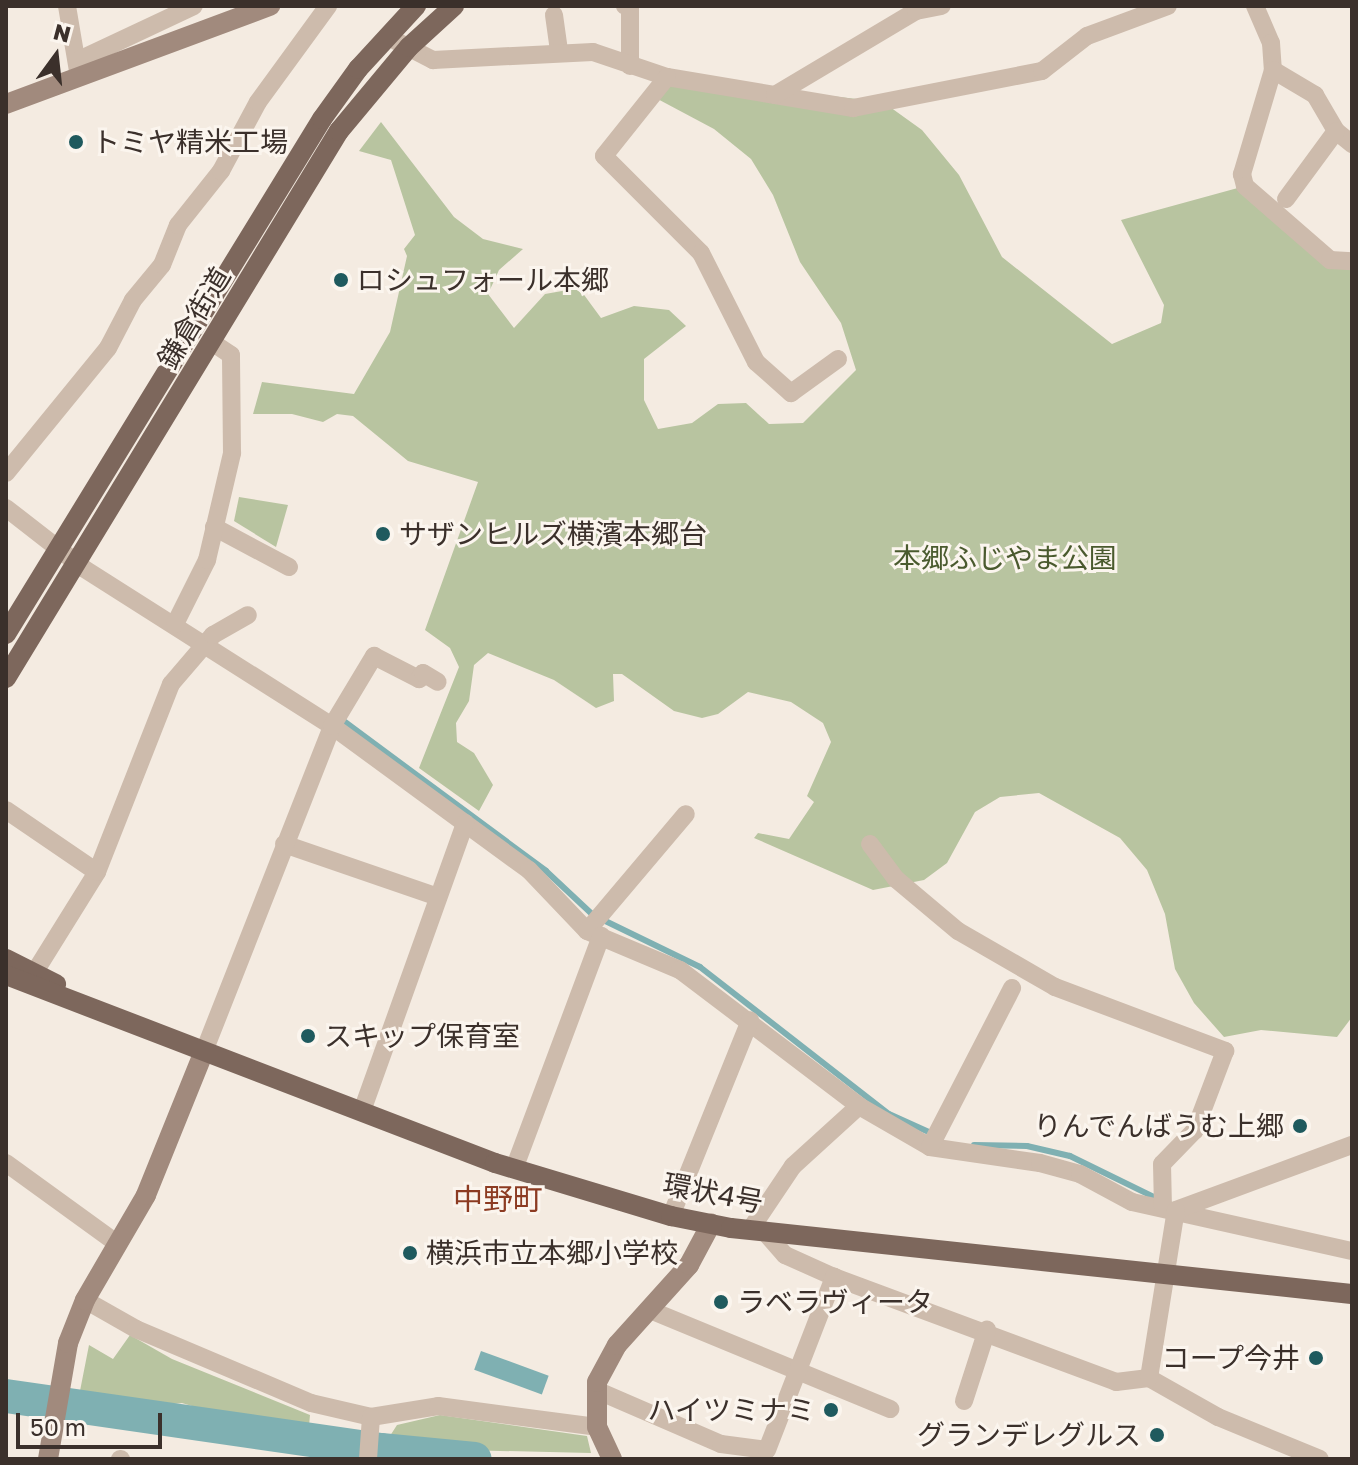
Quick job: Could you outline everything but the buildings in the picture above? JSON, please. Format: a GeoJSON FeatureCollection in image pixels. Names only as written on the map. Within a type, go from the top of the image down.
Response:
{"type":"FeatureCollection","features":[{"type":"Feature","properties":{"kind":"main road","name":"鎌倉街道"},"geometry":{"type":"LineString","coordinates":[[6,634],[322,119],[387,35],[416,6]]}},
{"type":"Feature","properties":{"kind":"main road","name":"鎌倉街道"},"geometry":{"type":"LineString","coordinates":[[6,678],[339,131],[409,47],[454,6]]}},
{"type":"Feature","properties":{"kind":"main road","name":"環状4号"},"geometry":{"type":"LineString","coordinates":[[6,959],[31,976],[96,1009],[203,1054],[514,1169],[671,1216],[757,1231],[1352,1294]]}},
{"type":"Feature","properties":{"kind":"main road","name":"環状4号"},"geometry":{"type":"LineString","coordinates":[[6,975],[31,976]]}},
{"type":"Feature","properties":{"kind":"street"},"geometry":{"type":"LineString","coordinates":[[67,6],[78,69]]}},
{"type":"Feature","properties":{"kind":"street"},"geometry":{"type":"LineString","coordinates":[[6,104],[194,6]]}},
{"type":"Feature","properties":{"kind":"street"},"geometry":{"type":"LineString","coordinates":[[78,69],[270,6]]}},
{"type":"Feature","properties":{"kind":"street"},"geometry":{"type":"LineString","coordinates":[[6,473],[108,348],[133,300],[162,265],[178,225],[221,171],[258,102],[328,6]]}},
{"type":"Feature","properties":{"kind":"street"},"geometry":{"type":"LineString","coordinates":[[625,6],[630,7],[630,66]]}},
{"type":"Feature","properties":{"kind":"street"},"geometry":{"type":"LineString","coordinates":[[775,95],[916,11],[942,6]]}},
{"type":"Feature","properties":{"kind":"street"},"geometry":{"type":"LineString","coordinates":[[387,35],[433,60],[559,50],[593,52],[667,77],[853,108],[1042,71],[1087,36],[1168,6]]}},
{"type":"Feature","properties":{"kind":"street"},"geometry":{"type":"LineString","coordinates":[[1255,6],[1271,43],[1273,70],[1242,174],[1245,186],[1330,260],[1352,261]]}},
{"type":"Feature","properties":{"kind":"street"},"geometry":{"type":"LineString","coordinates":[[554,15],[559,50]]}},
{"type":"Feature","properties":{"kind":"street"},"geometry":{"type":"LineString","coordinates":[[1273,70],[1315,95],[1336,131],[1352,144]]}},
{"type":"Feature","properties":{"kind":"street"},"geometry":{"type":"LineString","coordinates":[[667,77],[604,156],[701,253],[756,362],[791,393],[838,359]]}},
{"type":"Feature","properties":{"kind":"street"},"geometry":{"type":"LineString","coordinates":[[1286,199],[1336,131]]}},
{"type":"Feature","properties":{"kind":"street"},"geometry":{"type":"LineString","coordinates":[[176,623],[207,560],[232,453],[231,355],[212,342]]}},
{"type":"Feature","properties":{"kind":"street"},"geometry":{"type":"LineString","coordinates":[[6,508],[76,563],[206,642],[332,726],[529,870],[595,931],[671,961],[859,1106],[930,1147],[1040,1163],[1080,1174],[1132,1202],[1167,1207],[1352,1251]]}},
{"type":"Feature","properties":{"kind":"street"},"geometry":{"type":"LineString","coordinates":[[214,527],[289,567]]}},
{"type":"Feature","properties":{"kind":"street"},"geometry":{"type":"LineString","coordinates":[[31,976],[97,872],[171,684],[206,642],[248,615]]}},
{"type":"Feature","properties":{"kind":"street"},"geometry":{"type":"LineString","coordinates":[[48,1459],[59,1381],[85,1300],[146,1195],[332,726],[374,656],[419,679],[423,673],[438,682]]}},
{"type":"Feature","properties":{"kind":"street"},"geometry":{"type":"LineString","coordinates":[[6,810],[97,872]]}},
{"type":"Feature","properties":{"kind":"street"},"geometry":{"type":"LineString","coordinates":[[514,1169],[595,931],[686,814]]}},
{"type":"Feature","properties":{"kind":"street"},"geometry":{"type":"LineString","coordinates":[[362,1111],[465,823]]}},
{"type":"Feature","properties":{"kind":"street"},"geometry":{"type":"LineString","coordinates":[[284,844],[438,897]]}},
{"type":"Feature","properties":{"kind":"street"},"geometry":{"type":"LineString","coordinates":[[870,844],[896,879],[958,931],[1044,985],[1225,1051],[1195,1130],[1166,1156],[1159,1178],[1167,1207],[1168,1275],[1149,1378]]}},
{"type":"Feature","properties":{"kind":"street"},"geometry":{"type":"LineString","coordinates":[[930,1147],[1012,988]]}},
{"type":"Feature","properties":{"kind":"street"},"geometry":{"type":"LineString","coordinates":[[671,1216],[750,1020]]}},
{"type":"Feature","properties":{"kind":"street"},"geometry":{"type":"LineString","coordinates":[[859,1106],[793,1166],[757,1231],[785,1255],[834,1277],[987,1330],[1116,1382],[1149,1378],[1218,1417],[1320,1459]]}},
{"type":"Feature","properties":{"kind":"street"},"geometry":{"type":"LineString","coordinates":[[1167,1207],[1352,1145]]}},
{"type":"Feature","properties":{"kind":"street"},"geometry":{"type":"LineString","coordinates":[[6,1163],[118,1244]]}},
{"type":"Feature","properties":{"kind":"street"},"geometry":{"type":"LineString","coordinates":[[612,1459],[597,1427],[596,1390],[604,1365],[689,1265],[711,1224]]}},
{"type":"Feature","properties":{"kind":"street"},"geometry":{"type":"LineString","coordinates":[[596,1390],[721,1444],[767,1450],[834,1277]]}},
{"type":"Feature","properties":{"kind":"street"},"geometry":{"type":"LineString","coordinates":[[85,1300],[136,1329],[311,1403],[371,1419],[438,1406],[597,1427]]}},
{"type":"Feature","properties":{"kind":"street"},"geometry":{"type":"LineString","coordinates":[[650,1310],[890,1409]]}},
{"type":"Feature","properties":{"kind":"street"},"geometry":{"type":"LineString","coordinates":[[964,1401],[987,1330]]}},
{"type":"Feature","properties":{"kind":"street"},"geometry":{"type":"LineString","coordinates":[[368,1459],[371,1419]]}},
{"type":"Feature","properties":{"kind":"green space","name":"本郷ふじやま公園"},"geometry":{"type":"Polygon","coordinates":[[[667,77],[883,102],[922,130],[959,175],[1002,257],[1112,344],[1161,323],[1164,305],[1121,220],[1245,186],[1330,260],[1352,261],[1352,1017],[1337,1037],[1261,1030],[1224,1037],[1194,1003],[1175,969],[1165,914],[1147,870],[1120,838],[1039,793],[1000,797],[975,812],[947,863],[924,880],[873,890],[754,838],[758,833],[789,839],[814,802],[807,796],[831,742],[823,723],[791,702],[748,692],[718,714],[702,718],[674,711],[622,674],[613,674],[614,701],[596,708],[554,680],[488,653],[474,665],[469,701],[456,723],[457,742],[474,753],[493,785],[479,811],[419,768],[459,667],[450,648],[425,630],[478,482],[408,461],[353,416],[337,414],[323,422],[292,414],[253,414],[262,382],[354,394],[390,332],[407,256],[404,249],[415,235],[391,160],[359,151],[381,122],[454,217],[483,239],[523,249],[499,270],[488,294],[514,328],[545,294],[579,288],[601,318],[634,306],[669,310],[686,326],[644,359],[644,400],[658,429],[692,423],[718,404],[746,403],[769,424],[803,423],[856,370],[841,323],[800,262],[773,195],[751,159],[714,129],[652,96],[667,77]]]}},
{"type":"Feature","properties":{"kind":"green space"},"geometry":{"type":"Polygon","coordinates":[[[239,497],[288,505],[276,547],[234,521],[239,497]]]}},
{"type":"Feature","properties":{"kind":"green space"},"geometry":{"type":"Polygon","coordinates":[[[130,1335],[172,1359],[310,1415],[309,1426],[235,1419],[182,1403],[134,1408],[79,1396],[89,1345],[113,1359],[130,1335]]]}},
{"type":"Feature","properties":{"kind":"green space"},"geometry":{"type":"Polygon","coordinates":[[[440,1415],[587,1436],[591,1453],[460,1450],[447,1443],[388,1439],[397,1425],[440,1415]]]}},
{"type":"Feature","properties":{"kind":"water"},"geometry":{"type":"Polygon","coordinates":[[[481,1351],[549,1376],[542,1394],[474,1370],[481,1351]]]}},
{"type":"Feature","properties":{"kind":"waterway"},"geometry":{"type":"LineString","coordinates":[[345,722],[546,871],[593,915],[700,967],[889,1114],[933,1134]]}},
{"type":"Feature","properties":{"kind":"waterway"},"geometry":{"type":"LineString","coordinates":[[974,1145],[1027,1146],[1070,1156],[1156,1198]]}},
{"type":"Feature","properties":{"kind":"waterway"},"geometry":{"type":"LineString","coordinates":[[6,1396],[381,1450],[475,1459]]}},
{"type":"Feature","properties":{"kind":"place","name":"トミヤ精米工場"},"geometry":{"type":"Point","coordinates":[76,142]}},
{"type":"Feature","properties":{"kind":"place","name":"ロシュフォール本郷"},"geometry":{"type":"Point","coordinates":[341,280]}},
{"type":"Feature","properties":{"kind":"place","name":"サザンヒルズ横濱本郷台"},"geometry":{"type":"Point","coordinates":[383,534]}},
{"type":"Feature","properties":{"kind":"place","name":"スキップ保育室"},"geometry":{"type":"Point","coordinates":[308,1036]}},
{"type":"Feature","properties":{"kind":"place","name":"りんでんばうむ上郷"},"geometry":{"type":"Point","coordinates":[1300,1126]}},
{"type":"Feature","properties":{"kind":"place","name":"横浜市立本郷小学校"},"geometry":{"type":"Point","coordinates":[410,1253]}},
{"type":"Feature","properties":{"kind":"place","name":"ラベラヴィータ"},"geometry":{"type":"Point","coordinates":[721,1302]}},
{"type":"Feature","properties":{"kind":"place","name":"コープ今井"},"geometry":{"type":"Point","coordinates":[1316,1358]}},
{"type":"Feature","properties":{"kind":"place","name":"ハイツミナミ"},"geometry":{"type":"Point","coordinates":[831,1410]}},
{"type":"Feature","properties":{"kind":"place","name":"グランデレグルス"},"geometry":{"type":"Point","coordinates":[1157,1435]}},
{"type":"Feature","properties":{"kind":"district","name":"中野町"},"geometry":{"type":"Point","coordinates":[498,1199]}}]}
